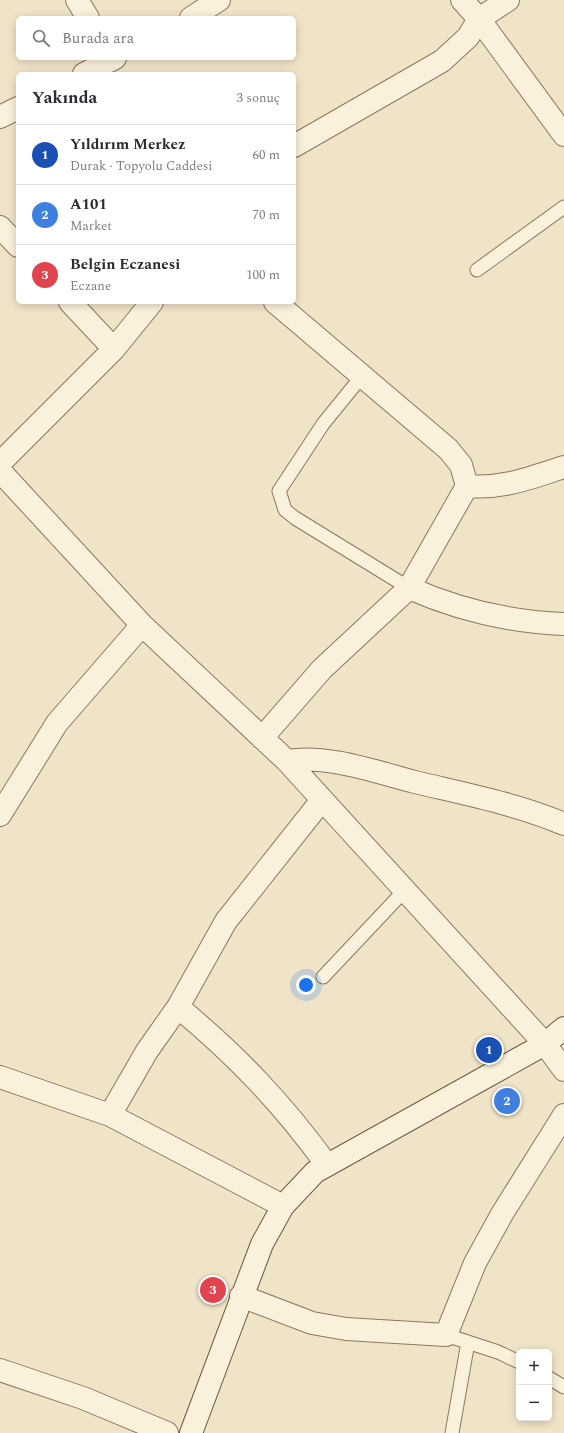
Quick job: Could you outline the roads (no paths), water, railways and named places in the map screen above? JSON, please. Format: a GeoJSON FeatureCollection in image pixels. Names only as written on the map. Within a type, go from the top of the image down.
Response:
{"type":"FeatureCollection","features":[{"type":"Feature","properties":{"kind":"street"},"geometry":{"type":"LineString","coordinates":[[78,0],[87,16]]}},
{"type":"Feature","properties":{"kind":"street"},"geometry":{"type":"LineString","coordinates":[[194,16],[218,0]]}},
{"type":"Feature","properties":{"kind":"street"},"geometry":{"type":"LineString","coordinates":[[462,0],[479,19],[564,135]]}},
{"type":"Feature","properties":{"kind":"street"},"geometry":{"type":"LineString","coordinates":[[296,144],[359,110],[442,61],[468,37],[479,19],[508,0]]}},
{"type":"Feature","properties":{"kind":"street"},"geometry":{"type":"LineString","coordinates":[[88,72],[111,60]]}},
{"type":"Feature","properties":{"kind":"street"},"geometry":{"type":"LineString","coordinates":[[0,117],[16,109]]}},
{"type":"Feature","properties":{"kind":"street"},"geometry":{"type":"LineString","coordinates":[[0,227],[16,244]]}},
{"type":"Feature","properties":{"kind":"street"},"geometry":{"type":"LineString","coordinates":[[72,304],[114,349]]}},
{"type":"Feature","properties":{"kind":"street"},"geometry":{"type":"LineString","coordinates":[[0,463],[114,349],[150,304]]}},
{"type":"Feature","properties":{"kind":"street"},"geometry":{"type":"LineString","coordinates":[[262,738],[322,669],[409,588],[466,486],[461,465],[448,449],[277,304]]}},
{"type":"Feature","properties":{"kind":"street"},"geometry":{"type":"LineString","coordinates":[[466,486],[487,488],[503,486],[564,467]]}},
{"type":"Feature","properties":{"kind":"street"},"geometry":{"type":"LineString","coordinates":[[0,471],[142,625],[287,761],[545,1044],[564,1070]]}},
{"type":"Feature","properties":{"kind":"street"},"geometry":{"type":"LineString","coordinates":[[409,588],[453,606],[476,613],[508,620],[564,624]]}},
{"type":"Feature","properties":{"kind":"street"},"geometry":{"type":"LineString","coordinates":[[0,815],[57,723],[142,625]]}},
{"type":"Feature","properties":{"kind":"street"},"geometry":{"type":"LineString","coordinates":[[287,761],[301,758],[350,766],[491,801],[564,824]]}},
{"type":"Feature","properties":{"kind":"street"},"geometry":{"type":"LineString","coordinates":[[110,1115],[147,1051],[178,1007],[226,921],[322,800]]}},
{"type":"Feature","properties":{"kind":"street"},"geometry":{"type":"LineString","coordinates":[[178,1007],[211,1034],[267,1089],[301,1128],[327,1165]]}},
{"type":"Feature","properties":{"kind":"street"},"geometry":{"type":"LineString","coordinates":[[191,1433],[241,1296],[262,1244],[283,1206],[315,1172],[545,1044],[564,1028]]}},
{"type":"Feature","properties":{"kind":"street"},"geometry":{"type":"LineString","coordinates":[[0,1077],[110,1115],[283,1206]]}},
{"type":"Feature","properties":{"kind":"street"},"geometry":{"type":"LineString","coordinates":[[241,1296],[312,1323],[346,1329],[446,1335],[475,1263],[502,1214],[564,1115]]}},
{"type":"Feature","properties":{"kind":"street"},"geometry":{"type":"LineString","coordinates":[[0,1370],[83,1398],[167,1433]]}},
{"type":"Feature","properties":{"kind":"lane"},"geometry":{"type":"LineString","coordinates":[[477,270],[564,207]]}},
{"type":"Feature","properties":{"kind":"lane"},"geometry":{"type":"LineString","coordinates":[[362,376],[323,424],[279,491],[285,510],[295,518],[409,588]]}},
{"type":"Feature","properties":{"kind":"lane"},"geometry":{"type":"LineString","coordinates":[[323,977],[404,890]]}},
{"type":"Feature","properties":{"kind":"lane"},"geometry":{"type":"LineString","coordinates":[[446,1335],[516,1361]]}},
{"type":"Feature","properties":{"kind":"lane"},"geometry":{"type":"LineString","coordinates":[[452,1433],[468,1342]]}},
{"type":"Feature","properties":{"kind":"lane"},"geometry":{"type":"LineString","coordinates":[[552,1380],[564,1387]]}},
{"type":"Feature","properties":{"kind":"place","name":"Yıldırım Merkez"},"geometry":{"type":"Point","coordinates":[489,1050]}},
{"type":"Feature","properties":{"kind":"place","name":"A101"},"geometry":{"type":"Point","coordinates":[507,1101]}},
{"type":"Feature","properties":{"kind":"place","name":"Belgin Eczanesi"},"geometry":{"type":"Point","coordinates":[213,1290]}}]}
